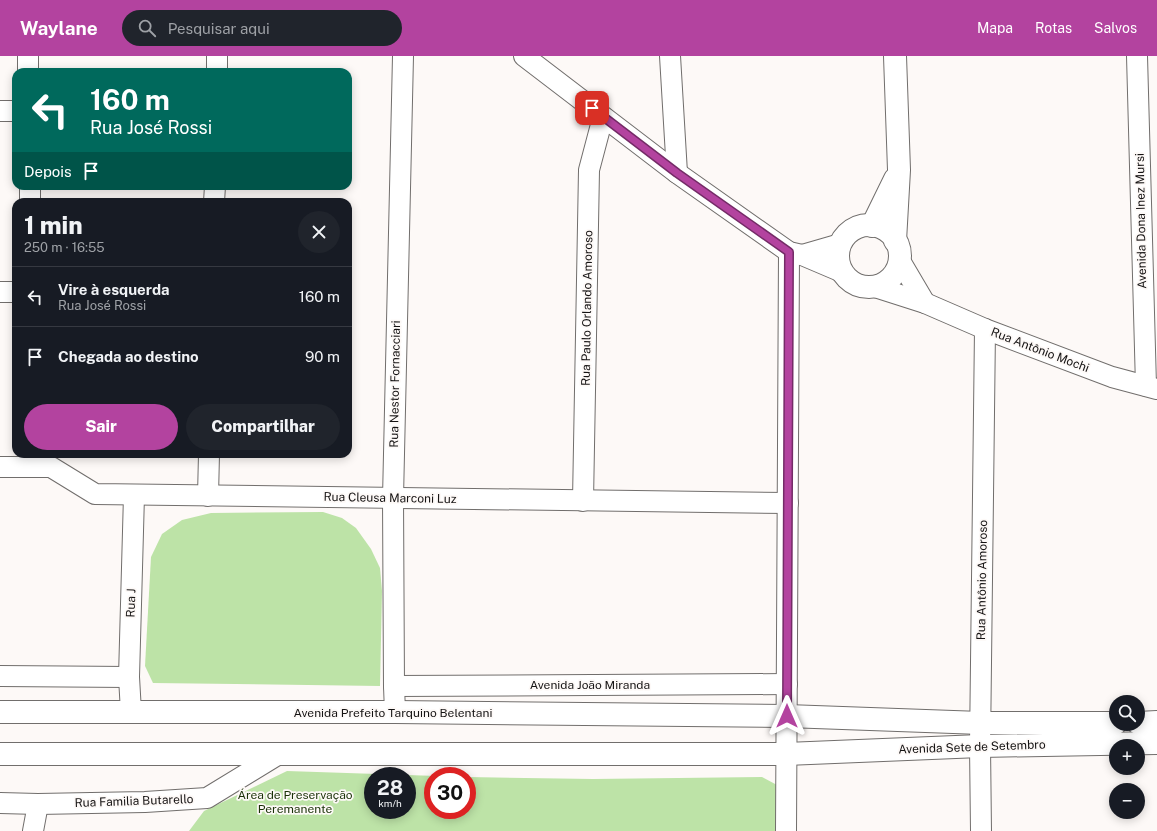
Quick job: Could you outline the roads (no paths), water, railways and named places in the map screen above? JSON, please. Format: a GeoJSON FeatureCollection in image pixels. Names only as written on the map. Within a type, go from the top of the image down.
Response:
{"type":"FeatureCollection","features":[{"type":"Feature","properties":{"kind":"main road"},"geometry":{"type":"LineString","coordinates":[[895,56],[899,170],[897,269],[892,277],[884,283],[875,287],[866,287],[856,285],[848,280],[838,263],[840,244],[853,229],[862,226],[881,228],[889,233],[897,250]]}},
{"type":"Feature","properties":{"kind":"main road"},"geometry":{"type":"LineString","coordinates":[[872,226],[899,170]]}},
{"type":"Feature","properties":{"kind":"main road","name":"Avenida Prefeito Tarquino Belentani"},"geometry":{"type":"LineString","coordinates":[[0,712],[395,712],[787,716]]}},
{"type":"Feature","properties":{"kind":"main road","name":"Avenida Sete de Setembro"},"geometry":{"type":"LineString","coordinates":[[787,716],[981,723],[1109,723]]}},
{"type":"Feature","properties":{"kind":"main road"},"geometry":{"type":"LineString","coordinates":[[1145,722],[1157,722]]}},
{"type":"Feature","properties":{"kind":"main road","name":"Avenida Sete de Setembro"},"geometry":{"type":"LineString","coordinates":[[786,754],[980,746],[1157,743]]}},
{"type":"Feature","properties":{"kind":"main road"},"geometry":{"type":"LineString","coordinates":[[0,754],[786,754]]}},
{"type":"Feature","properties":{"kind":"street"},"geometry":{"type":"LineString","coordinates":[[28,56],[28,68]]}},
{"type":"Feature","properties":{"kind":"street"},"geometry":{"type":"LineString","coordinates":[[217,56],[217,68]]}},
{"type":"Feature","properties":{"kind":"street","name":"Rua Nestor Fornacciari"},"geometry":{"type":"LineString","coordinates":[[395,712],[393,498],[403,56]]}},
{"type":"Feature","properties":{"kind":"street"},"geometry":{"type":"LineString","coordinates":[[524,56],[677,173],[796,253],[842,272]]}},
{"type":"Feature","properties":{"kind":"street"},"geometry":{"type":"LineString","coordinates":[[670,56],[677,173]]}},
{"type":"Feature","properties":{"kind":"street","name":"Avenida Dona Inez Mursi"},"geometry":{"type":"LineString","coordinates":[[1137,56],[1151,388]]}},
{"type":"Feature","properties":{"kind":"street"},"geometry":{"type":"LineString","coordinates":[[0,111],[12,110]]}},
{"type":"Feature","properties":{"kind":"street","name":"Rua Paulo Orlando Amoroso"},"geometry":{"type":"LineString","coordinates":[[583,501],[589,170],[603,117]]}},
{"type":"Feature","properties":{"kind":"street"},"geometry":{"type":"LineString","coordinates":[[796,253],[840,244]]}},
{"type":"Feature","properties":{"kind":"street"},"geometry":{"type":"LineString","coordinates":[[897,250],[925,304]]}},
{"type":"Feature","properties":{"kind":"street"},"geometry":{"type":"LineString","coordinates":[[786,831],[788,503],[796,253]]}},
{"type":"Feature","properties":{"kind":"street","name":"Rua Antônio Mochi"},"geometry":{"type":"LineString","coordinates":[[875,287],[925,304],[985,329],[1112,377],[1151,388]]}},
{"type":"Feature","properties":{"kind":"street"},"geometry":{"type":"LineString","coordinates":[[0,292],[12,292]]}},
{"type":"Feature","properties":{"kind":"street","name":"Rua Antônio Amoroso"},"geometry":{"type":"LineString","coordinates":[[981,831],[980,746],[985,329]]}},
{"type":"Feature","properties":{"kind":"street"},"geometry":{"type":"LineString","coordinates":[[208,496],[209,458]]}},
{"type":"Feature","properties":{"kind":"street","name":"Rua Cleusa Marconi Luz"},"geometry":{"type":"LineString","coordinates":[[0,467],[48,461],[95,494],[788,503]]}},
{"type":"Feature","properties":{"kind":"street","name":"Rua J"},"geometry":{"type":"LineString","coordinates":[[131,712],[129,677],[134,495]]}},
{"type":"Feature","properties":{"kind":"street"},"geometry":{"type":"LineString","coordinates":[[0,676],[129,677]]}},
{"type":"Feature","properties":{"kind":"street","name":"Avenida João Miranda"},"geometry":{"type":"LineString","coordinates":[[394,686],[787,684]]}},
{"type":"Feature","properties":{"kind":"street","name":"Rua Familia Butarello"},"geometry":{"type":"LineString","coordinates":[[0,803],[38,804],[145,802],[207,798],[279,754]]}},
{"type":"Feature","properties":{"kind":"street"},"geometry":{"type":"LineString","coordinates":[[33,831],[38,804]]}},
{"type":"Feature","properties":{"kind":"park label","name":"Área de Preservação Peremanente"},"geometry":{"type":"Point","coordinates":[295,802]}}]}
